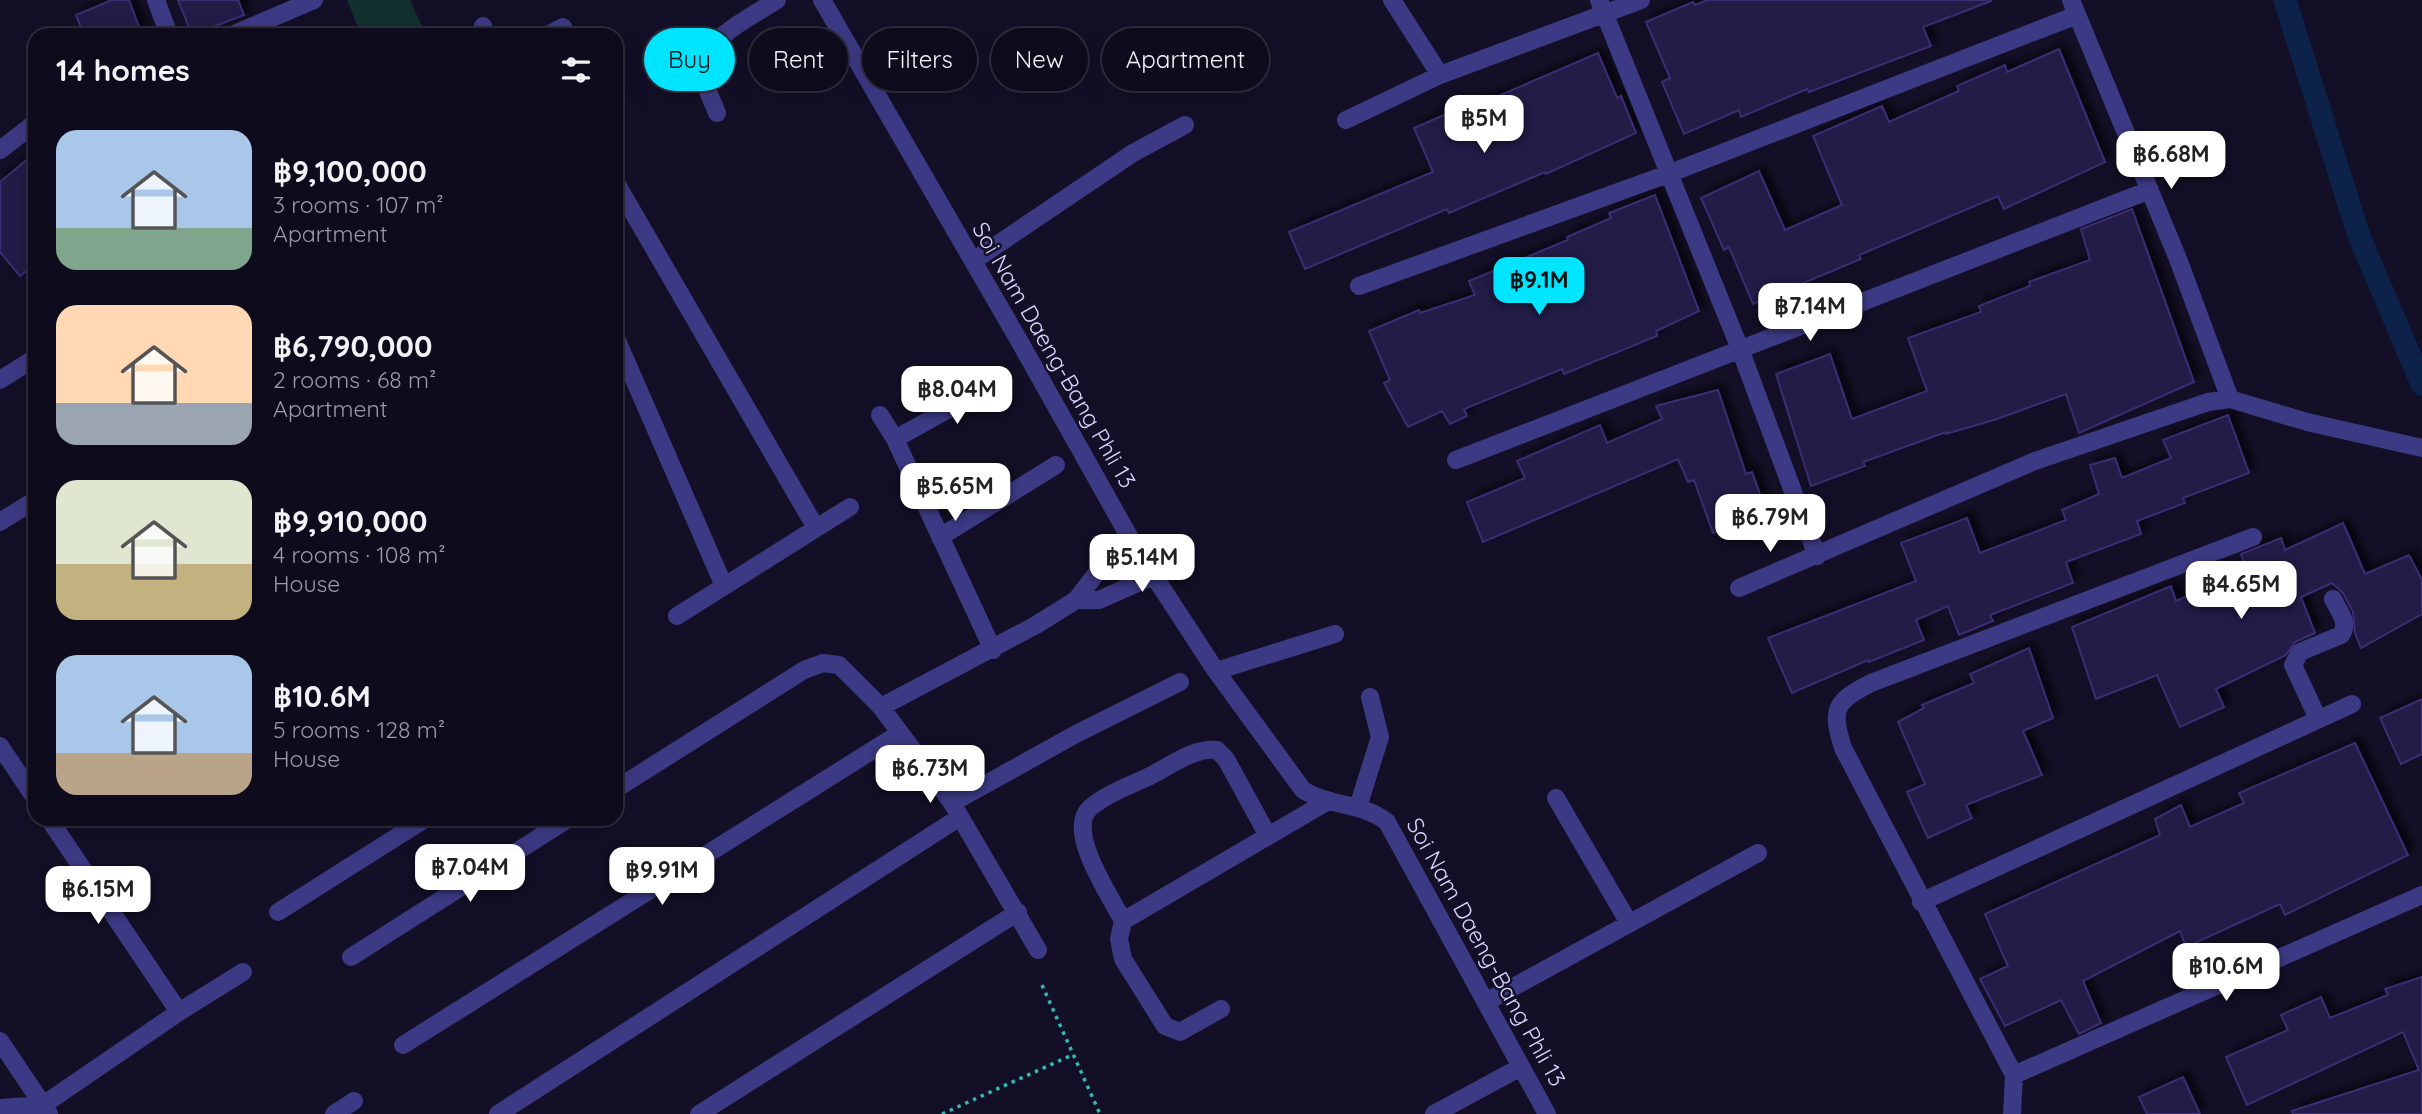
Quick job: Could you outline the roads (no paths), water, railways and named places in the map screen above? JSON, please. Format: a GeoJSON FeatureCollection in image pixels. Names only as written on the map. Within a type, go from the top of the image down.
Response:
{"type":"FeatureCollection","features":[{"type":"Feature","properties":{"kind":"street"},"geometry":{"type":"LineString","coordinates":[[156,0],[166,28]]}},
{"type":"Feature","properties":{"kind":"street"},"geometry":{"type":"LineString","coordinates":[[248,28],[314,0]]}},
{"type":"Feature","properties":{"kind":"street"},"geometry":{"type":"LineString","coordinates":[[717,113],[702,71],[704,54],[721,38],[778,0]]}},
{"type":"Feature","properties":{"kind":"street","name":"Soi Nam Daeng-Bang Phli 13"},"geometry":{"type":"LineString","coordinates":[[821,0],[1153,576],[1216,670],[1303,790],[1328,801],[1377,814],[1387,822],[1547,1114]]}},
{"type":"Feature","properties":{"kind":"street"},"geometry":{"type":"LineString","coordinates":[[1392,0],[1440,75]]}},
{"type":"Feature","properties":{"kind":"street"},"geometry":{"type":"LineString","coordinates":[[1346,120],[1440,75],[1602,7],[1641,0]]}},
{"type":"Feature","properties":{"kind":"street"},"geometry":{"type":"LineString","coordinates":[[1602,7],[1740,349],[1817,556]]}},
{"type":"Feature","properties":{"kind":"street"},"geometry":{"type":"LineString","coordinates":[[1360,286],[1668,174],[2074,7],[2150,190],[2230,398]]}},
{"type":"Feature","properties":{"kind":"street"},"geometry":{"type":"LineString","coordinates":[[973,261],[1133,153],[1185,125]]}},
{"type":"Feature","properties":{"kind":"street"},"geometry":{"type":"LineString","coordinates":[[0,150],[28,128]]}},
{"type":"Feature","properties":{"kind":"street"},"geometry":{"type":"LineString","coordinates":[[1456,460],[2150,190]]}},
{"type":"Feature","properties":{"kind":"street"},"geometry":{"type":"LineString","coordinates":[[623,195],[816,528]]}},
{"type":"Feature","properties":{"kind":"street"},"geometry":{"type":"LineString","coordinates":[[623,354],[724,586]]}},
{"type":"Feature","properties":{"kind":"street"},"geometry":{"type":"LineString","coordinates":[[0,380],[28,362]]}},
{"type":"Feature","properties":{"kind":"street"},"geometry":{"type":"LineString","coordinates":[[895,439],[1001,380]]}},
{"type":"Feature","properties":{"kind":"street"},"geometry":{"type":"LineString","coordinates":[[1739,588],[2035,461],[2182,409],[2230,398],[2307,422],[2421,448]]}},
{"type":"Feature","properties":{"kind":"street"},"geometry":{"type":"LineString","coordinates":[[880,415],[895,439],[993,650]]}},
{"type":"Feature","properties":{"kind":"street"},"geometry":{"type":"LineString","coordinates":[[940,537],[1056,465]]}},
{"type":"Feature","properties":{"kind":"street"},"geometry":{"type":"LineString","coordinates":[[0,522],[28,504]]}},
{"type":"Feature","properties":{"kind":"street"},"geometry":{"type":"LineString","coordinates":[[677,616],[850,507]]}},
{"type":"Feature","properties":{"kind":"street"},"geometry":{"type":"LineString","coordinates":[[2011,1114],[2014,1075],[1921,902],[1843,748],[1834,719],[1837,706],[1849,694],[1871,683],[2253,537]]}},
{"type":"Feature","properties":{"kind":"street"},"geometry":{"type":"LineString","coordinates":[[881,707],[993,650],[1076,600],[1096,573],[1135,547]]}},
{"type":"Feature","properties":{"kind":"street"},"geometry":{"type":"LineString","coordinates":[[1076,600],[1099,600],[1153,576]]}},
{"type":"Feature","properties":{"kind":"street"},"geometry":{"type":"LineString","coordinates":[[2318,719],[2293,665],[2300,652],[2341,635],[2346,624],[2333,599]]}},
{"type":"Feature","properties":{"kind":"street"},"geometry":{"type":"LineString","coordinates":[[1216,670],[1335,634]]}},
{"type":"Feature","properties":{"kind":"street"},"geometry":{"type":"LineString","coordinates":[[623,785],[804,670],[823,663],[839,666],[851,674],[881,707],[956,810],[1038,950]]}},
{"type":"Feature","properties":{"kind":"street"},"geometry":{"type":"LineString","coordinates":[[498,1114],[956,810],[1076,734],[1180,682]]}},
{"type":"Feature","properties":{"kind":"street"},"geometry":{"type":"LineString","coordinates":[[1358,807],[1380,737],[1370,697]]}},
{"type":"Feature","properties":{"kind":"street"},"geometry":{"type":"LineString","coordinates":[[1921,902],[2352,704]]}},
{"type":"Feature","properties":{"kind":"street"},"geometry":{"type":"LineString","coordinates":[[403,1045],[900,733]]}},
{"type":"Feature","properties":{"kind":"street"},"geometry":{"type":"LineString","coordinates":[[0,746],[28,788]]}},
{"type":"Feature","properties":{"kind":"street"},"geometry":{"type":"LineString","coordinates":[[1221,1009],[1180,1032],[1164,1026],[1123,958],[1119,939],[1123,921],[1084,845],[1083,820],[1088,810],[1103,799],[1198,751],[1217,750],[1226,760],[1268,836]]}},
{"type":"Feature","properties":{"kind":"street"},"geometry":{"type":"LineString","coordinates":[[1556,798],[1629,923]]}},
{"type":"Feature","properties":{"kind":"street"},"geometry":{"type":"LineString","coordinates":[[1123,921],[1328,801]]}},
{"type":"Feature","properties":{"kind":"street"},"geometry":{"type":"LineString","coordinates":[[54,826],[178,1012]]}},
{"type":"Feature","properties":{"kind":"street"},"geometry":{"type":"LineString","coordinates":[[278,912],[414,826]]}},
{"type":"Feature","properties":{"kind":"street"},"geometry":{"type":"LineString","coordinates":[[351,957],[557,826]]}},
{"type":"Feature","properties":{"kind":"street"},"geometry":{"type":"LineString","coordinates":[[1486,1002],[1758,853]]}},
{"type":"Feature","properties":{"kind":"street"},"geometry":{"type":"LineString","coordinates":[[2014,1075],[2422,895]]}},
{"type":"Feature","properties":{"kind":"street"},"geometry":{"type":"LineString","coordinates":[[699,1114],[1018,912]]}},
{"type":"Feature","properties":{"kind":"street"},"geometry":{"type":"LineString","coordinates":[[0,1108],[46,1110],[178,1012],[243,972]]}},
{"type":"Feature","properties":{"kind":"street"},"geometry":{"type":"LineString","coordinates":[[0,1041],[46,1110]]}},
{"type":"Feature","properties":{"kind":"street"},"geometry":{"type":"LineString","coordinates":[[1434,1114],[1521,1067]]}},
{"type":"Feature","properties":{"kind":"street"},"geometry":{"type":"LineString","coordinates":[[334,1114],[354,1101]]}},
{"type":"Feature","properties":{"kind":"waterway"},"geometry":{"type":"LineString","coordinates":[[2285,0],[2359,236],[2422,384]]}}]}
